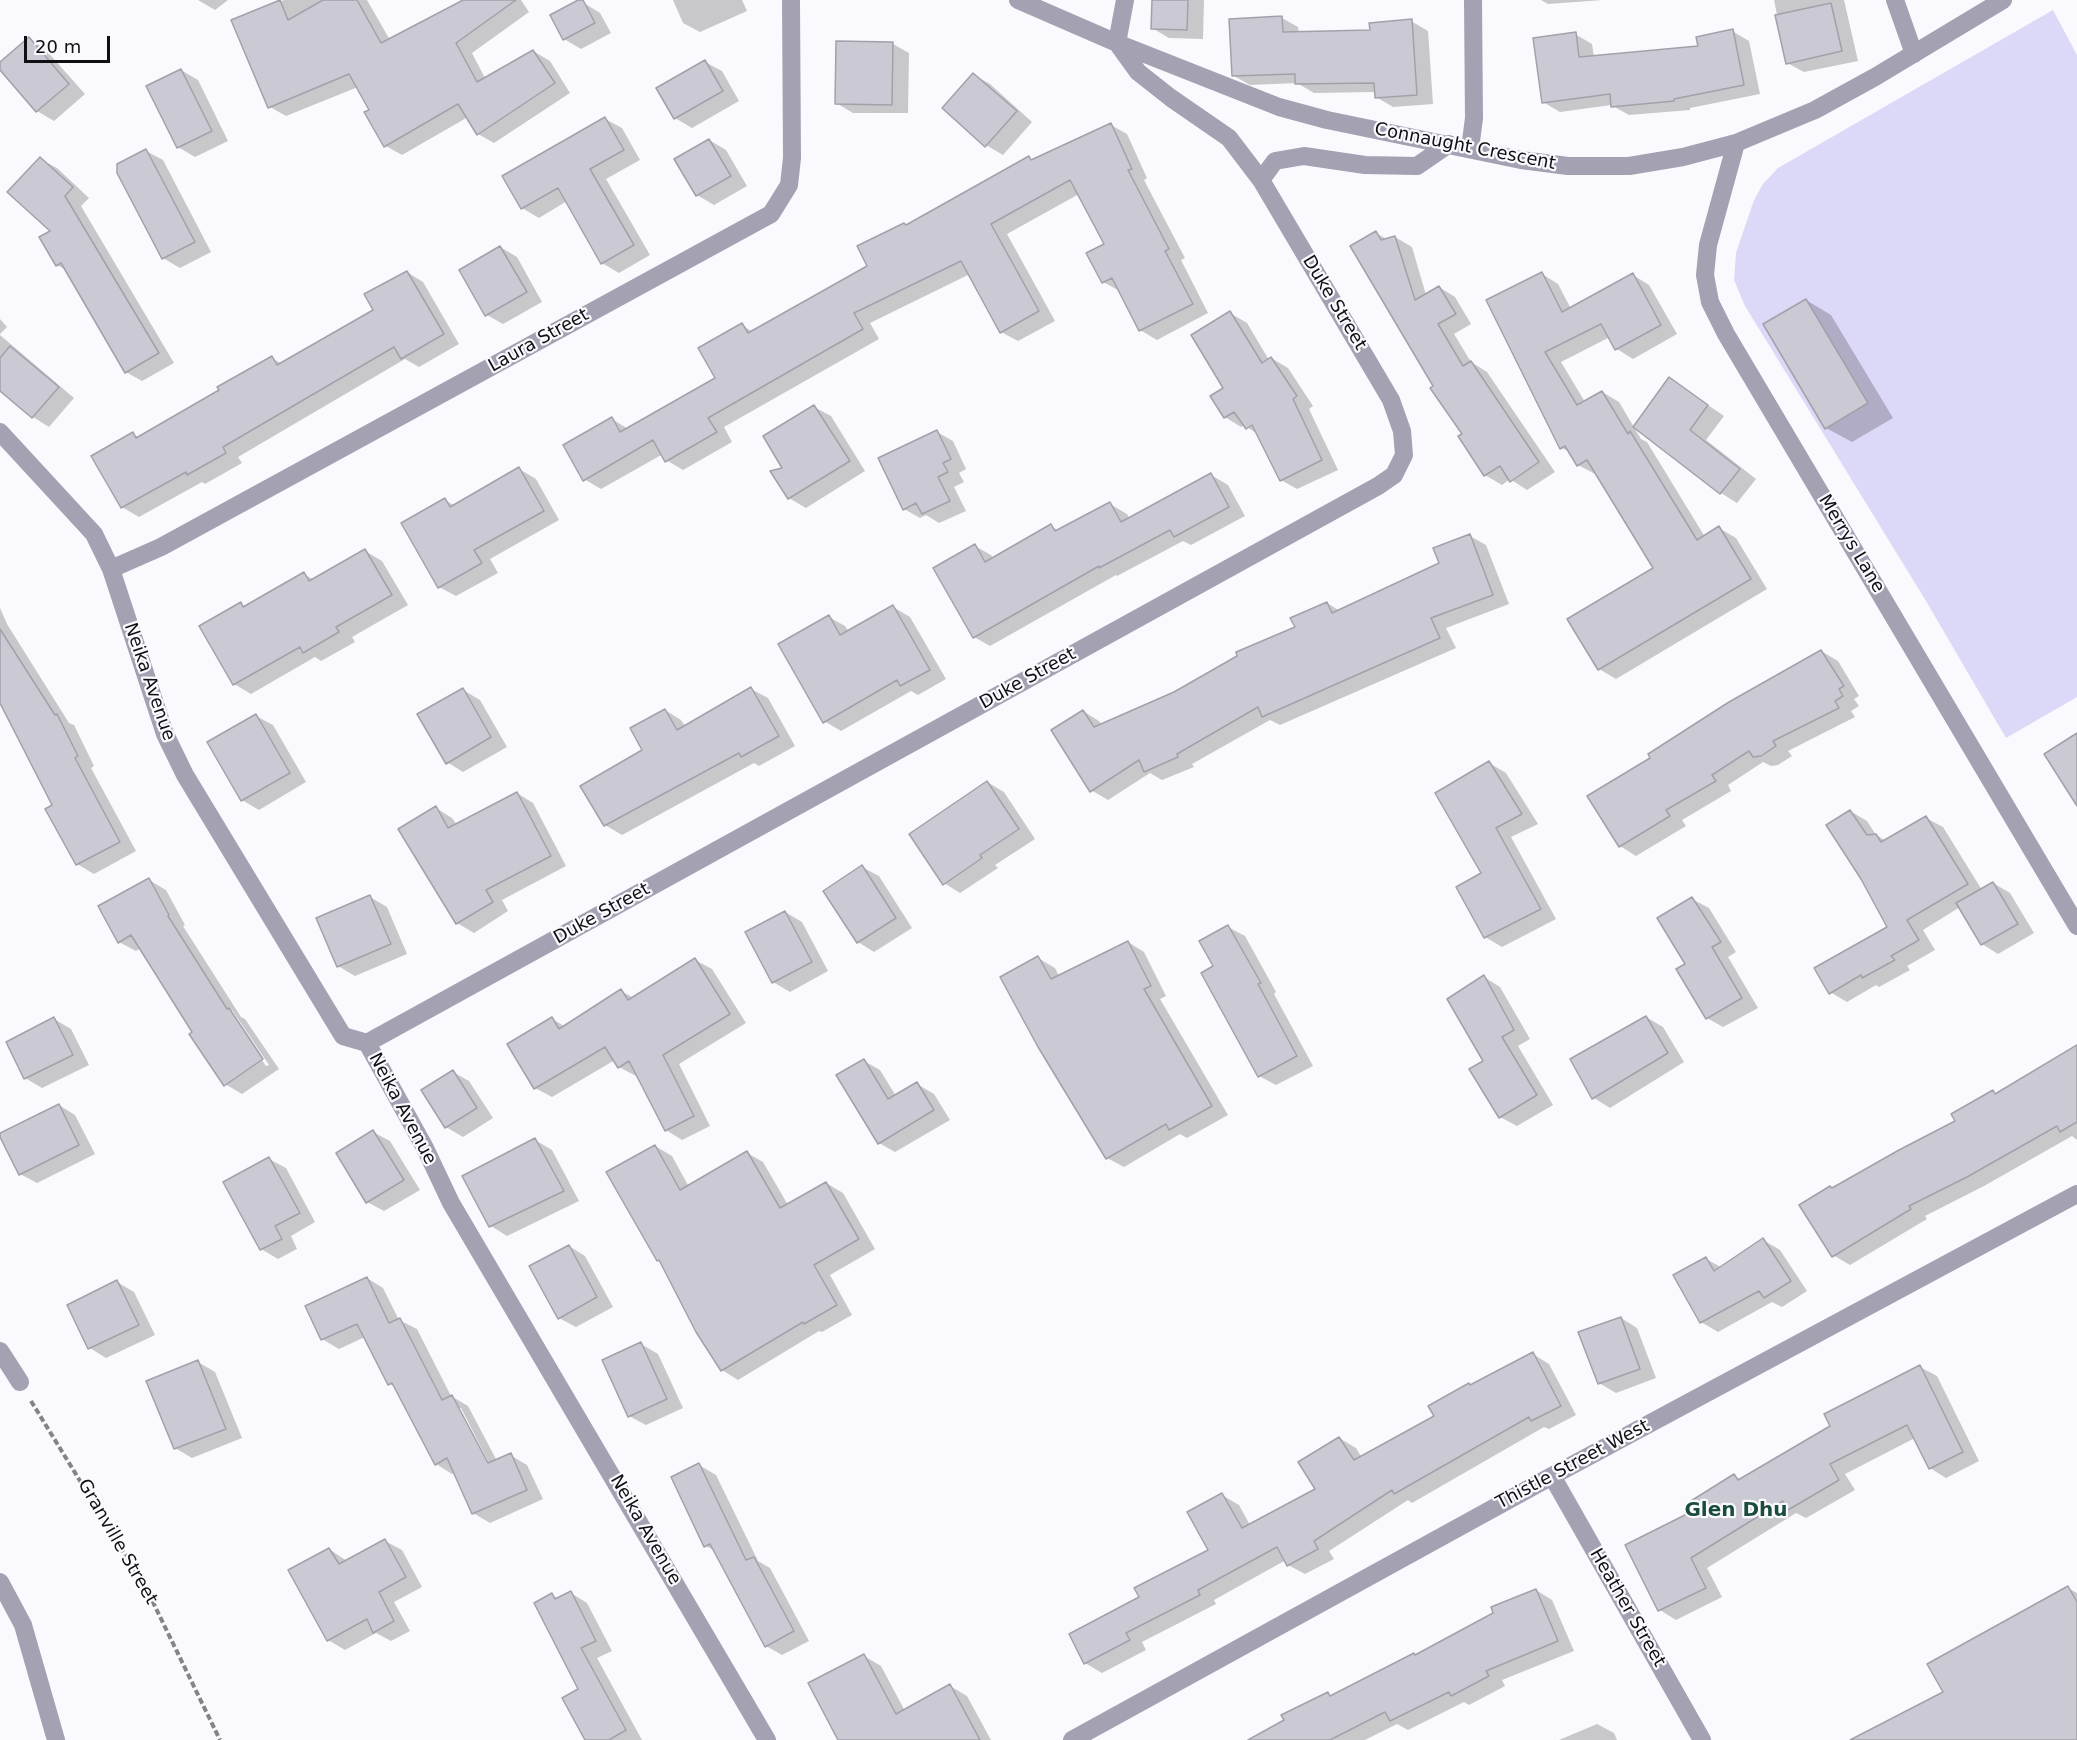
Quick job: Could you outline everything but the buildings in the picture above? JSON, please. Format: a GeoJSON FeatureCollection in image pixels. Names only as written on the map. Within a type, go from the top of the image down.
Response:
{"type":"FeatureCollection","features":[{"type":"Feature","properties":{"kind":"street","name":"Laura Street"},"geometry":{"type":"LineString","coordinates":[[111,569],[161,547],[771,214],[789,185],[792,158],[791,0]]}},
{"type":"Feature","properties":{"kind":"street","name":"Connaught Crescent"},"geometry":{"type":"LineString","coordinates":[[1018,0],[1117,43],[1279,107],[1327,120],[1521,160],[1568,166],[1629,166],[1683,157],[1736,143],[1815,110],[2003,0]]}},
{"type":"Feature","properties":{"kind":"street"},"geometry":{"type":"LineString","coordinates":[[1117,43],[1125,0]]}},
{"type":"Feature","properties":{"kind":"street"},"geometry":{"type":"LineString","coordinates":[[1470,148],[1474,118],[1473,0]]}},
{"type":"Feature","properties":{"kind":"street"},"geometry":{"type":"LineString","coordinates":[[1895,0],[1914,54]]}},
{"type":"Feature","properties":{"kind":"street","name":"Duke Street"},"geometry":{"type":"LineString","coordinates":[[367,1043],[1394,475],[1404,455],[1402,431],[1391,400],[1261,180],[1229,138],[1138,72],[1117,43]]}},
{"type":"Feature","properties":{"kind":"street","name":"Merrys Lane"},"geometry":{"type":"LineString","coordinates":[[1736,143],[1708,245],[1705,275],[1710,302],[1726,334],[2077,926]]}},
{"type":"Feature","properties":{"kind":"street"},"geometry":{"type":"LineString","coordinates":[[1261,180],[1275,161],[1304,156],[1365,165],[1417,166],[1449,144]]}},
{"type":"Feature","properties":{"kind":"street","name":"Neika Avenue"},"geometry":{"type":"LineString","coordinates":[[0,432],[94,534],[111,569],[165,734],[185,776],[343,1035],[367,1043],[425,1148],[451,1203],[767,1740]]}},
{"type":"Feature","properties":{"kind":"street","name":"Thistle Street West"},"geometry":{"type":"LineString","coordinates":[[1072,1740],[1552,1476],[2077,1194]]}},
{"type":"Feature","properties":{"kind":"street"},"geometry":{"type":"LineString","coordinates":[[0,1351],[20,1382]]}},
{"type":"Feature","properties":{"kind":"street","name":"Heather Street"},"geometry":{"type":"LineString","coordinates":[[1552,1476],[1702,1740]]}},
{"type":"Feature","properties":{"kind":"street"},"geometry":{"type":"LineString","coordinates":[[0,1582],[23,1625],[56,1740]]}},
{"type":"Feature","properties":{"kind":"path","name":"Granville Street"},"geometry":{"type":"LineString","coordinates":[[20,1382],[147,1590],[220,1740]]}},
{"type":"Feature","properties":{"kind":"shaded area"},"geometry":{"type":"Polygon","coordinates":[[[2053,10],[2077,55],[2077,697],[2006,738],[1926,601],[1745,306],[1734,280],[1736,253],[1754,200],[1763,184],[1778,168],[2053,10]]]}},
{"type":"Feature","properties":{"kind":"district","name":"Glen Dhu"},"geometry":{"type":"Point","coordinates":[1736,1511]}}]}
